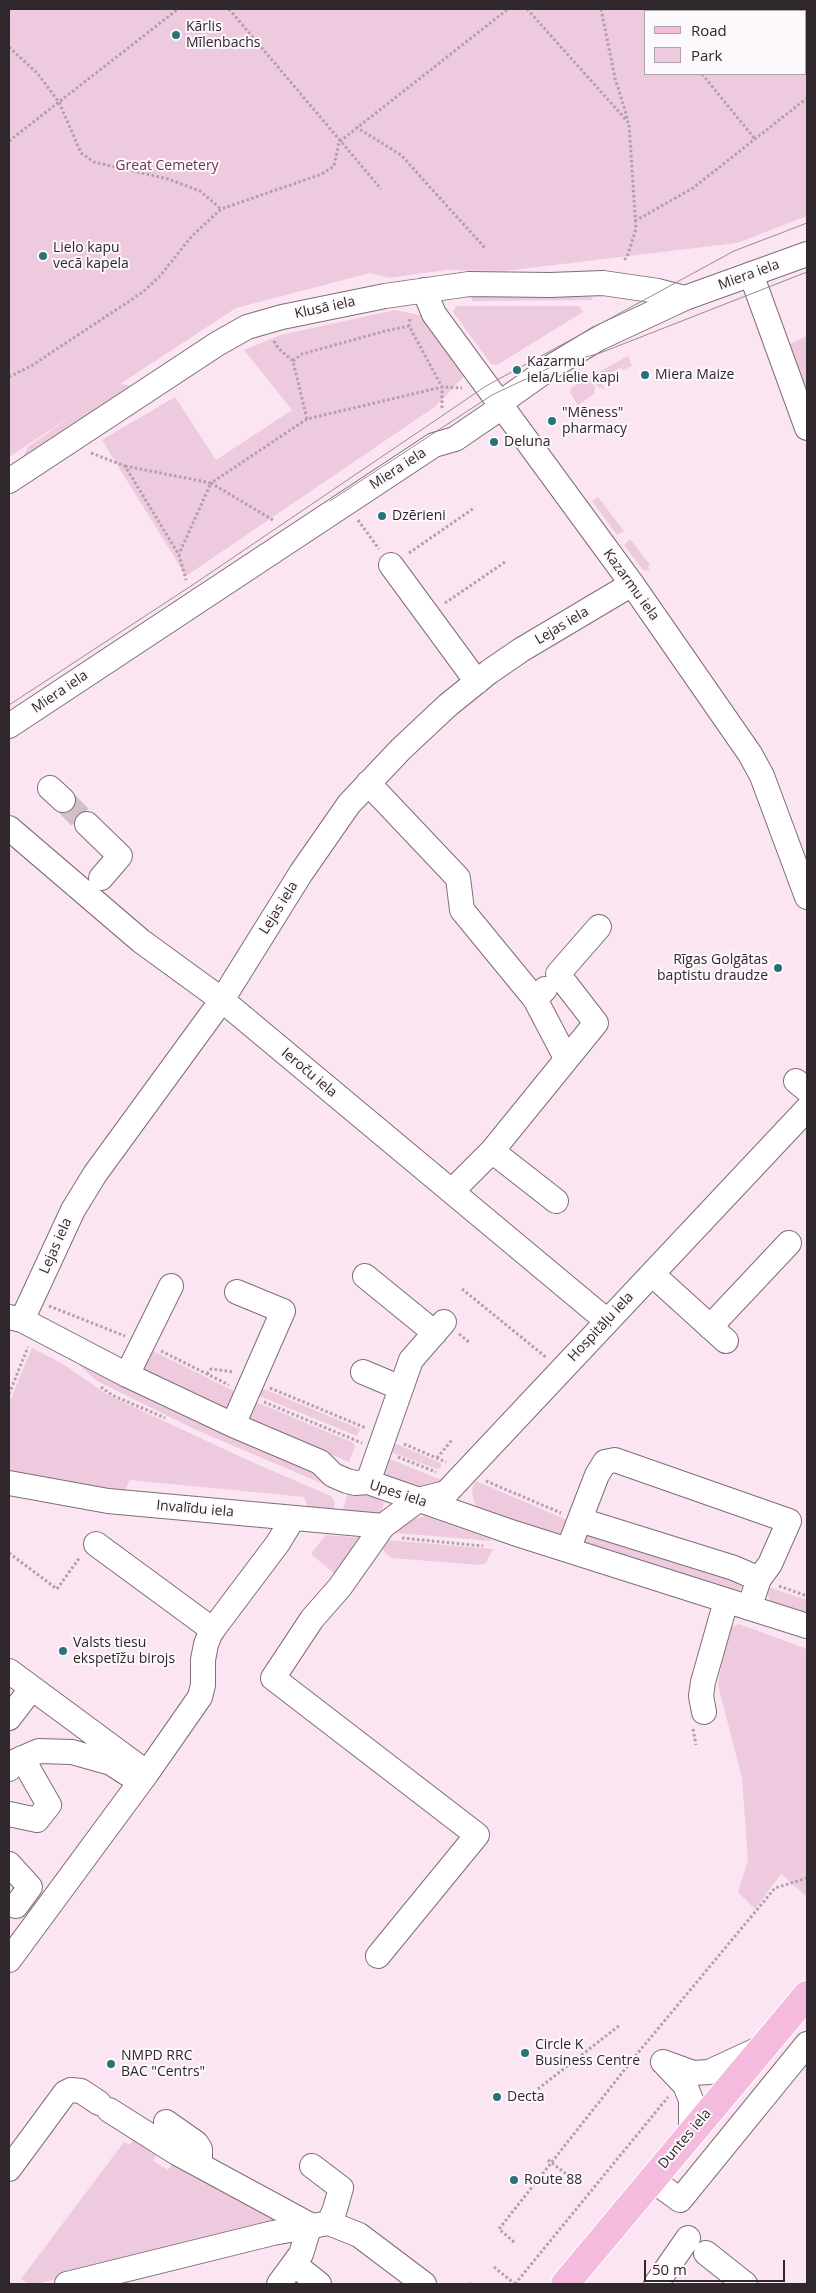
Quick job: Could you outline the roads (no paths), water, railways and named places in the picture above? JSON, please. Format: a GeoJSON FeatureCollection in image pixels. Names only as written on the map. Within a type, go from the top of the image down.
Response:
{"type":"FeatureCollection","features":[{"type":"Feature","properties":{"kind":"main road","name":"Duntes iela"},"geometry":{"type":"LineString","coordinates":[[565,2284],[807,1995]]}},
{"type":"Feature","properties":{"kind":"street","name":"Miera iela"},"geometry":{"type":"LineString","coordinates":[[9,726],[434,445],[455,439],[500,407],[510,396],[559,362],[599,338],[685,298],[807,254]]}},
{"type":"Feature","properties":{"kind":"street"},"geometry":{"type":"LineString","coordinates":[[751,274],[807,428]]}},
{"type":"Feature","properties":{"kind":"street","name":"Klusā iela"},"geometry":{"type":"LineString","coordinates":[[9,481],[217,344],[247,327],[265,322],[327,307],[469,284],[550,285],[604,283],[658,291],[685,298]]}},
{"type":"Feature","properties":{"kind":"street","name":"Kazarmu iela"},"geometry":{"type":"LineString","coordinates":[[424,290],[434,314],[500,407],[632,584],[750,754],[762,776],[807,897]]}},
{"type":"Feature","properties":{"kind":"street"},"geometry":{"type":"LineString","coordinates":[[391,565],[476,682]]}},
{"type":"Feature","properties":{"kind":"street","name":"Lejas iela"},"geometry":{"type":"LineString","coordinates":[[20,1314],[73,1210],[95,1174],[126,1128],[222,1000],[333,824],[368,783],[448,704],[521,650],[632,584]]}},
{"type":"Feature","properties":{"kind":"street"},"geometry":{"type":"LineString","coordinates":[[368,783],[458,878],[462,910],[535,999],[566,1058]]}},
{"type":"Feature","properties":{"kind":"street"},"geometry":{"type":"LineString","coordinates":[[87,824],[120,856],[94,886]]}},
{"type":"Feature","properties":{"kind":"street","name":"Ieroču iela"},"geometry":{"type":"LineString","coordinates":[[9,828],[94,886],[140,941],[222,1000],[607,1321]]}},
{"type":"Feature","properties":{"kind":"street"},"geometry":{"type":"LineString","coordinates":[[535,999],[599,927]]}},
{"type":"Feature","properties":{"kind":"street"},"geometry":{"type":"LineString","coordinates":[[452,1191],[492,1151],[596,1023],[558,974]]}},
{"type":"Feature","properties":{"kind":"street","name":"Hospitāļu iela"},"geometry":{"type":"LineString","coordinates":[[378,1956],[477,1835],[273,1678],[312,1619],[340,1587],[383,1526],[418,1500],[446,1493],[652,1274],[803,1123]]}},
{"type":"Feature","properties":{"kind":"street"},"geometry":{"type":"LineString","coordinates":[[492,1151],[556,1201]]}},
{"type":"Feature","properties":{"kind":"street"},"geometry":{"type":"LineString","coordinates":[[652,1274],[718,1334],[788,1243]]}},
{"type":"Feature","properties":{"kind":"street"},"geometry":{"type":"LineString","coordinates":[[365,1276],[440,1328],[411,1360],[368,1482]]}},
{"type":"Feature","properties":{"kind":"street"},"geometry":{"type":"LineString","coordinates":[[127,1375],[171,1286]]}},
{"type":"Feature","properties":{"kind":"street"},"geometry":{"type":"LineString","coordinates":[[233,1425],[283,1311],[237,1292]]}},
{"type":"Feature","properties":{"kind":"street","name":"Upes iela"},"geometry":{"type":"LineString","coordinates":[[20,1314],[127,1375],[233,1425],[320,1462],[333,1475],[355,1483],[368,1482],[568,1550],[807,1626]]}},
{"type":"Feature","properties":{"kind":"street"},"geometry":{"type":"LineString","coordinates":[[363,1372],[401,1388]]}},
{"type":"Feature","properties":{"kind":"street"},"geometry":{"type":"LineString","coordinates":[[568,1550],[597,1475],[605,1462],[615,1460],[789,1521],[770,1564],[759,1579],[749,1608]]}},
{"type":"Feature","properties":{"kind":"street","name":"Invalīdu iela"},"geometry":{"type":"LineString","coordinates":[[9,1483],[108,1501],[383,1526]]}},
{"type":"Feature","properties":{"kind":"street"},"geometry":{"type":"LineString","coordinates":[[9,1960],[140,1769],[200,1697],[203,1685],[203,1660],[206,1644],[213,1630],[278,1543],[293,1518]]}},
{"type":"Feature","properties":{"kind":"street"},"geometry":{"type":"LineString","coordinates":[[580,1520],[734,1568],[759,1579]]}},
{"type":"Feature","properties":{"kind":"street"},"geometry":{"type":"LineString","coordinates":[[96,1544],[213,1630]]}},
{"type":"Feature","properties":{"kind":"street"},"geometry":{"type":"LineString","coordinates":[[698,1716],[703,1682],[726,1601]]}},
{"type":"Feature","properties":{"kind":"street"},"geometry":{"type":"LineString","coordinates":[[9,1671],[140,1769]]}},
{"type":"Feature","properties":{"kind":"street"},"geometry":{"type":"LineString","coordinates":[[9,1718],[32,1688]]}},
{"type":"Feature","properties":{"kind":"street"},"geometry":{"type":"LineString","coordinates":[[9,1814],[37,1820],[49,1805],[16,1764],[39,1751],[72,1752],[111,1763],[128,1775],[140,1769]]}},
{"type":"Feature","properties":{"kind":"street"},"geometry":{"type":"LineString","coordinates":[[9,1864],[30,1887],[13,1903],[37,1921]]}},
{"type":"Feature","properties":{"kind":"street"},"geometry":{"type":"LineString","coordinates":[[651,2179],[688,2192],[807,2044]]}},
{"type":"Feature","properties":{"kind":"street"},"geometry":{"type":"LineString","coordinates":[[692,2131],[691,2100],[685,2085],[663,2062],[693,2074],[709,2072],[761,2048]]}},
{"type":"Feature","properties":{"kind":"street"},"geometry":{"type":"LineString","coordinates":[[9,2169],[65,2093],[71,2090],[81,2091],[200,2165],[319,2224],[359,2236],[424,2284]]}},
{"type":"Feature","properties":{"kind":"street"},"geometry":{"type":"LineString","coordinates":[[166,2122],[196,2143],[200,2149],[200,2165]]}},
{"type":"Feature","properties":{"kind":"street"},"geometry":{"type":"LineString","coordinates":[[279,2284],[301,2254],[319,2224],[335,2209],[341,2188],[312,2166]]}},
{"type":"Feature","properties":{"kind":"street"},"geometry":{"type":"LineString","coordinates":[[68,2284],[319,2224]]}},
{"type":"Feature","properties":{"kind":"street"},"geometry":{"type":"LineString","coordinates":[[656,2284],[688,2238]]}},
{"type":"Feature","properties":{"kind":"street"},"geometry":{"type":"LineString","coordinates":[[706,2253],[745,2284]]}},
{"type":"Feature","properties":{"kind":"street"},"geometry":{"type":"LineString","coordinates":[[294,2264],[319,2284]]}},
{"type":"Feature","properties":{"kind":"tunnel"},"geometry":{"type":"LineString","coordinates":[[63,800],[87,824]]}},
{"type":"Feature","properties":{"kind":"tram line"},"geometry":{"type":"LineString","coordinates":[[9,705],[194,584],[486,386],[734,251],[807,223]]}},
{"type":"Feature","properties":{"kind":"tram line"},"geometry":{"type":"LineString","coordinates":[[330,501],[492,395],[551,367],[600,353],[807,272]]}},
{"type":"Feature","properties":{"kind":"place","name":"Kārlis Mīlenbachs"},"geometry":{"type":"Point","coordinates":[176,35]}},
{"type":"Feature","properties":{"kind":"place","name":"Lielo kapu vecā kapela"},"geometry":{"type":"Point","coordinates":[43,256]}},
{"type":"Feature","properties":{"kind":"place","name":"Kazarmu iela/Lielie kapi"},"geometry":{"type":"Point","coordinates":[517,370]}},
{"type":"Feature","properties":{"kind":"place","name":"Miera Maize"},"geometry":{"type":"Point","coordinates":[645,375]}},
{"type":"Feature","properties":{"kind":"place","name":"\"Mēness\" pharmacy"},"geometry":{"type":"Point","coordinates":[552,421]}},
{"type":"Feature","properties":{"kind":"place","name":"Deluna"},"geometry":{"type":"Point","coordinates":[494,442]}},
{"type":"Feature","properties":{"kind":"place","name":"Dzērieni"},"geometry":{"type":"Point","coordinates":[382,516]}},
{"type":"Feature","properties":{"kind":"place","name":"Rīgas Golgātas baptistu draudze"},"geometry":{"type":"Point","coordinates":[778,968]}},
{"type":"Feature","properties":{"kind":"place","name":"Valsts tiesu ekspetīžu birojs"},"geometry":{"type":"Point","coordinates":[63,1651]}},
{"type":"Feature","properties":{"kind":"place","name":"Circle K Business Centre"},"geometry":{"type":"Point","coordinates":[525,2053]}},
{"type":"Feature","properties":{"kind":"place","name":"NMPD RRC BAC \"Centrs\""},"geometry":{"type":"Point","coordinates":[111,2064]}},
{"type":"Feature","properties":{"kind":"place","name":"Decta"},"geometry":{"type":"Point","coordinates":[497,2097]}},
{"type":"Feature","properties":{"kind":"place","name":"Route 88"},"geometry":{"type":"Point","coordinates":[514,2180]}},
{"type":"Feature","properties":{"kind":"park label","name":"Great Cemetery"},"geometry":{"type":"Point","coordinates":[167,166]}}]}
